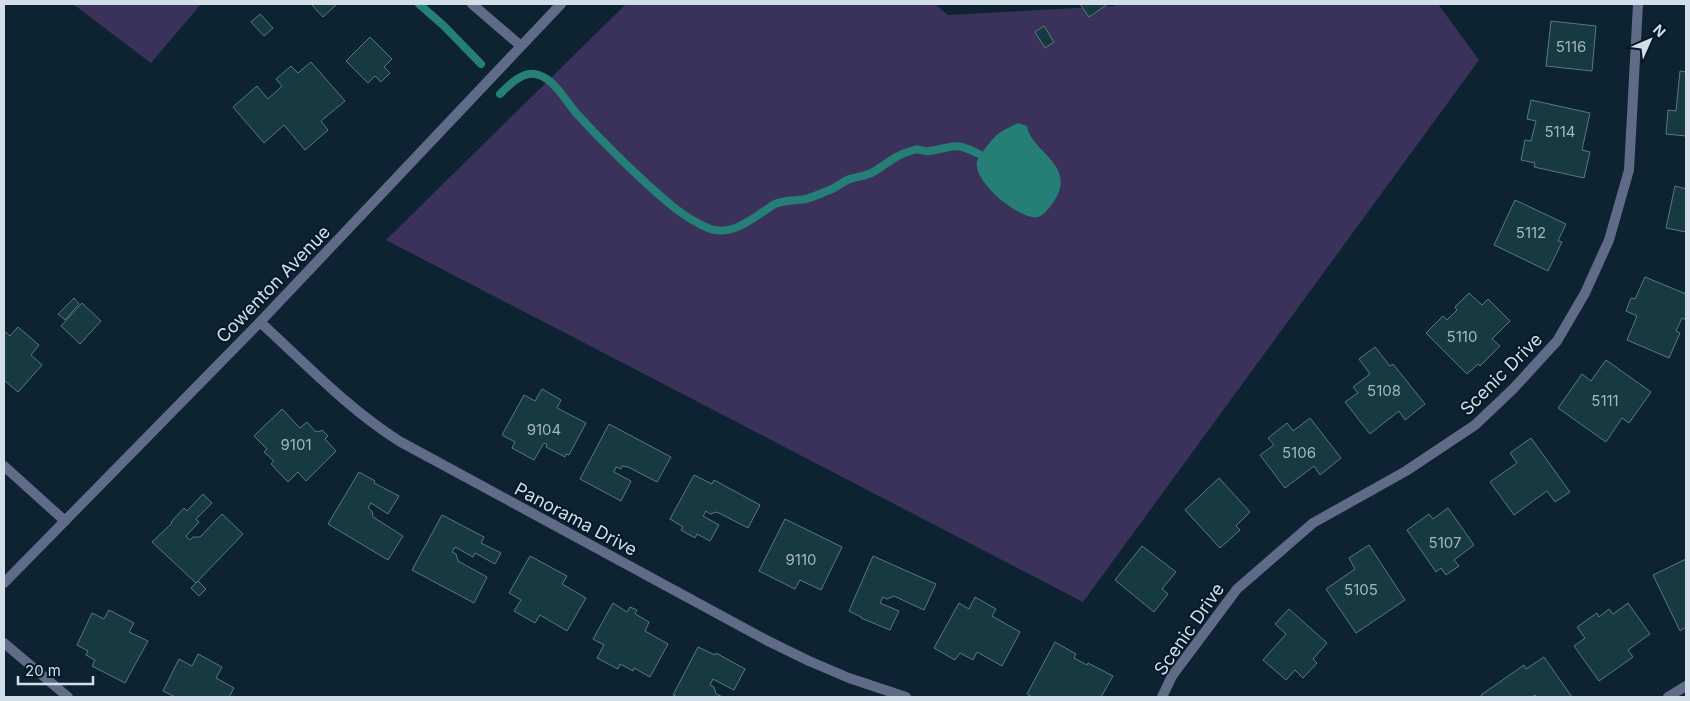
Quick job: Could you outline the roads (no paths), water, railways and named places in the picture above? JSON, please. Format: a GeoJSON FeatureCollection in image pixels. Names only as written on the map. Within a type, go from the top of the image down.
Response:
{"type":"FeatureCollection","features":[{"type":"Feature","properties":{"kind":"street"},"geometry":{"type":"LineString","coordinates":[[472,4],[521,46]]}},
{"type":"Feature","properties":{"kind":"street","name":"Cowenton Avenue"},"geometry":{"type":"LineString","coordinates":[[4,583],[260,322],[561,4]]}},
{"type":"Feature","properties":{"kind":"street","name":"Scenic Drive"},"geometry":{"type":"LineString","coordinates":[[1162,697],[1172,676],[1237,589],[1313,523],[1406,470],[1475,425],[1513,389],[1556,341],[1585,293],[1609,240],[1629,170],[1638,4]]}},
{"type":"Feature","properties":{"kind":"street","name":"Panorama Drive"},"geometry":{"type":"LineString","coordinates":[[260,322],[354,409],[373,425],[399,441],[768,641],[849,678],[906,697]]}},
{"type":"Feature","properties":{"kind":"street"},"geometry":{"type":"LineString","coordinates":[[4,466],[65,521]]}},
{"type":"Feature","properties":{"kind":"street"},"geometry":{"type":"LineString","coordinates":[[4,643],[68,697]]}},
{"type":"Feature","properties":{"kind":"street"},"geometry":{"type":"LineString","coordinates":[[1668,697],[1686,686]]}},
{"type":"Feature","properties":{"kind":"waterway"},"geometry":{"type":"LineString","coordinates":[[419,4],[444,26],[481,64]]}},
{"type":"Feature","properties":{"kind":"waterway"},"geometry":{"type":"LineString","coordinates":[[500,94],[512,82],[522,76],[533,74],[545,78],[556,87],[603,142],[654,190],[691,219],[708,228],[717,230],[725,230],[742,225],[776,203],[806,199],[830,190],[847,180],[872,173],[898,156],[914,150],[929,151],[958,146],[979,154]]}}]}
